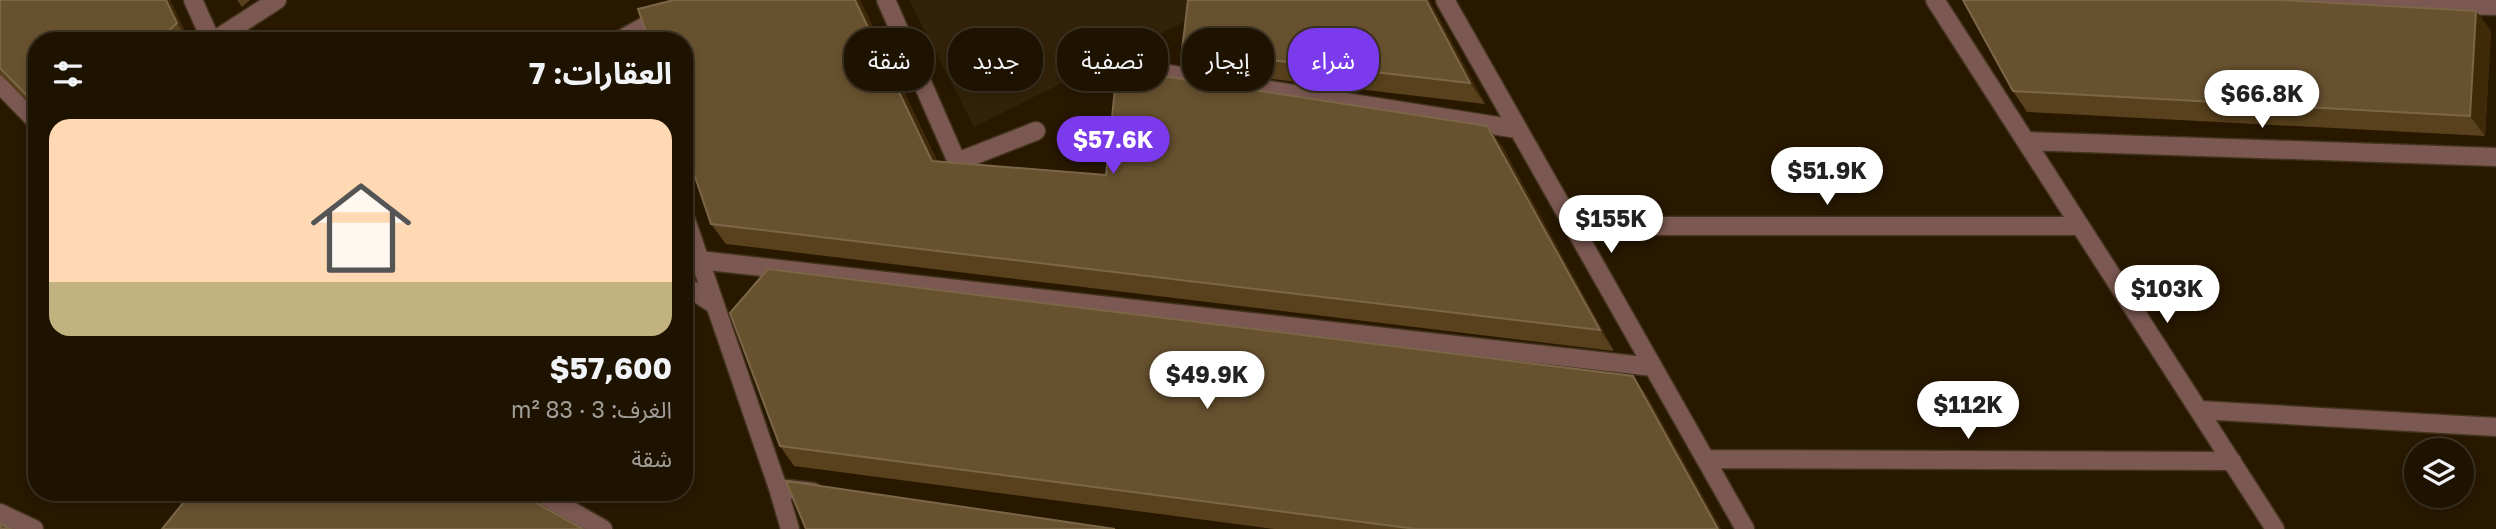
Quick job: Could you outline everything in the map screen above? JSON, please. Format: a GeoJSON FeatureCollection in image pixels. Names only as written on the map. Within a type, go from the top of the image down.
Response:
{"type":"FeatureCollection","features":[{"type":"Feature","properties":{"kind":"street"},"geometry":{"type":"LineString","coordinates":[[193,0],[209,32]]}},
{"type":"Feature","properties":{"kind":"street"},"geometry":{"type":"LineString","coordinates":[[226,32],[277,0]]}},
{"type":"Feature","properties":{"kind":"street"},"geometry":{"type":"LineString","coordinates":[[636,32],[691,0]]}},
{"type":"Feature","properties":{"kind":"street"},"geometry":{"type":"LineString","coordinates":[[886,0],[957,162],[1036,131]]}},
{"type":"Feature","properties":{"kind":"street"},"geometry":{"type":"LineString","coordinates":[[1445,0],[1745,529]]}},
{"type":"Feature","properties":{"kind":"street"},"geometry":{"type":"LineString","coordinates":[[1935,0],[2275,529]]}},
{"type":"Feature","properties":{"kind":"street"},"geometry":{"type":"LineString","coordinates":[[2254,0],[2496,6]]}},
{"type":"Feature","properties":{"kind":"street"},"geometry":{"type":"LineString","coordinates":[[1168,74],[1517,129]]}},
{"type":"Feature","properties":{"kind":"street"},"geometry":{"type":"LineString","coordinates":[[0,84],[28,113]]}},
{"type":"Feature","properties":{"kind":"street"},"geometry":{"type":"LineString","coordinates":[[2026,141],[2496,157]]}},
{"type":"Feature","properties":{"kind":"street"},"geometry":{"type":"LineString","coordinates":[[1573,226],[2080,226]]}},
{"type":"Feature","properties":{"kind":"street"},"geometry":{"type":"LineString","coordinates":[[693,242],[790,529]]}},
{"type":"Feature","properties":{"kind":"street"},"geometry":{"type":"LineString","coordinates":[[699,260],[1653,367]]}},
{"type":"Feature","properties":{"kind":"street"},"geometry":{"type":"LineString","coordinates":[[693,291],[715,305]]}},
{"type":"Feature","properties":{"kind":"street"},"geometry":{"type":"LineString","coordinates":[[2199,410],[2496,427]]}},
{"type":"Feature","properties":{"kind":"street"},"geometry":{"type":"LineString","coordinates":[[1705,459],[2232,461]]}},
{"type":"Feature","properties":{"kind":"street"},"geometry":{"type":"LineString","coordinates":[[778,488],[832,494]]}},
{"type":"Feature","properties":{"kind":"street"},"geometry":{"type":"LineString","coordinates":[[554,501],[603,529]]}},
{"type":"Feature","properties":{"kind":"street"},"geometry":{"type":"LineString","coordinates":[[0,513],[34,529]]}},
{"type":"Feature","properties":{"kind":"shaded area"},"geometry":{"type":"Polygon","coordinates":[[[909,0],[1191,0],[1198,15],[1168,30],[1057,28],[1057,86],[974,127],[956,91],[1043,91],[1043,28],[948,28],[948,76],[934,49],[934,28],[923,28],[909,0]]]}},
{"type":"Feature","properties":{"kind":"building"},"geometry":{"type":"Polygon","coordinates":[[[0,0],[166,0],[177,23],[167,32],[28,32],[28,97],[0,68],[0,0]]]}},
{"type":"Feature","properties":{"kind":"building"},"geometry":{"type":"Polygon","coordinates":[[[674,0],[855,0],[868,28],[844,28],[844,91],[899,91],[932,161],[1106,175],[1115,91],[1168,91],[1168,77],[1182,79],[1182,91],[1260,91],[1487,126],[1600,330],[711,224],[693,171],[693,32],[646,32],[638,9],[674,0]]]}},
{"type":"Feature","properties":{"kind":"building"},"geometry":{"type":"Polygon","coordinates":[[[1188,0],[1426,0],[1470,83],[1379,73],[1379,28],[1288,28],[1288,62],[1274,61],[1274,28],[1185,28],[1188,0]]]}},
{"type":"Feature","properties":{"kind":"building"},"geometry":{"type":"Polygon","coordinates":[[[1963,0],[2280,0],[2476,11],[2470,116],[2013,91],[1963,0]]]}},
{"type":"Feature","properties":{"kind":"building"},"geometry":{"type":"Polygon","coordinates":[[[768,269],[1633,376],[1718,529],[1416,529],[780,446],[730,313],[768,269]]]}},
{"type":"Feature","properties":{"kind":"building"},"geometry":{"type":"Polygon","coordinates":[[[786,481],[1115,529],[806,529],[786,481]]]}},
{"type":"Feature","properties":{"kind":"building"},"geometry":{"type":"Polygon","coordinates":[[[185,501],[533,501],[583,529],[162,529],[185,501]]]}}]}
